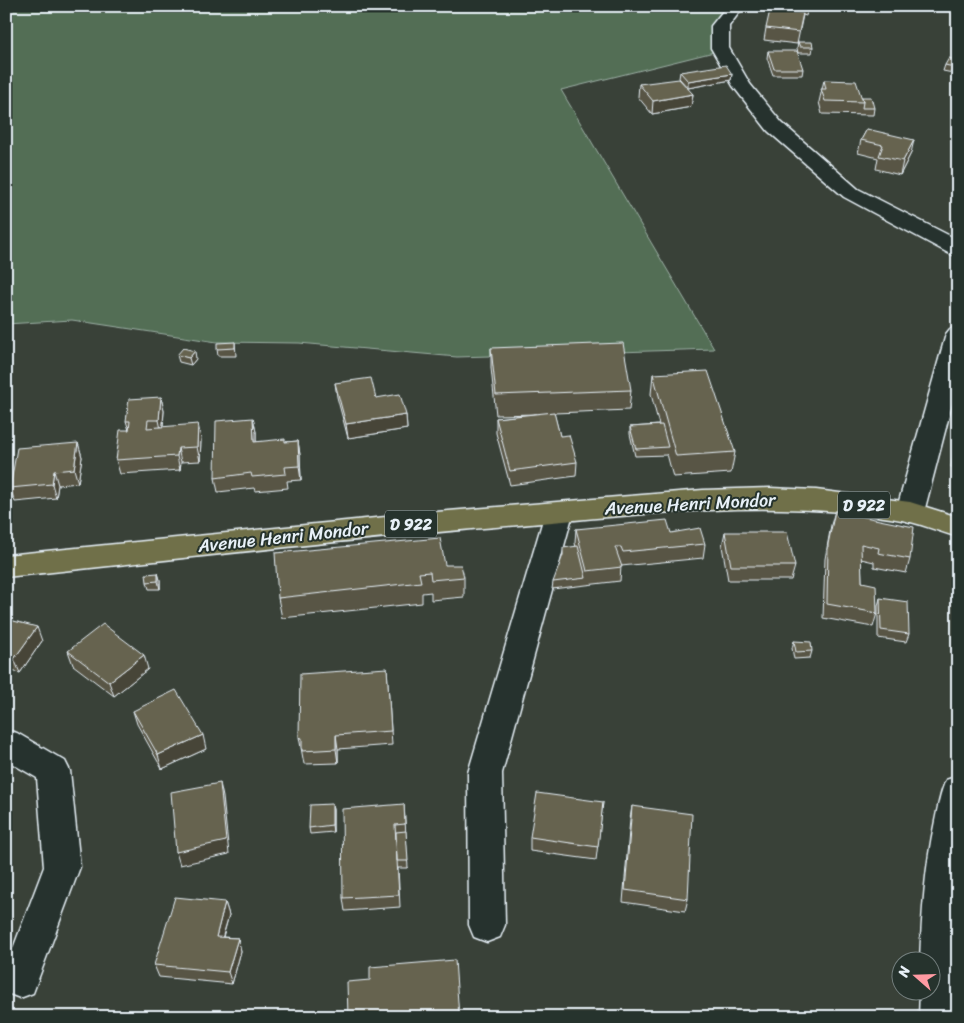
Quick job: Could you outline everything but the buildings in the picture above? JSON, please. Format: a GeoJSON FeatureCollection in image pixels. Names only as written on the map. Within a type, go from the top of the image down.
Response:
{"type":"FeatureCollection","features":[{"type":"Feature","properties":{"kind":"main road","name":"Avenue Henri Mondor"},"geometry":{"type":"LineString","coordinates":[[6,566],[436,522],[703,500],[770,498],[816,500],[910,512]]}},
{"type":"Feature","properties":{"kind":"main road","name":"D 922"},"geometry":{"type":"LineString","coordinates":[[910,512],[958,527]]}},
{"type":"Feature","properties":{"kind":"street"},"geometry":{"type":"LineString","coordinates":[[736,6],[720,26],[720,48],[742,86],[775,126],[851,192],[958,249]]}},
{"type":"Feature","properties":{"kind":"street"},"geometry":{"type":"LineString","coordinates":[[910,512],[958,334]]}},
{"type":"Feature","properties":{"kind":"street"},"geometry":{"type":"LineString","coordinates":[[487,925],[485,773],[559,513]]}},
{"type":"Feature","properties":{"kind":"street"},"geometry":{"type":"LineString","coordinates":[[6,743],[53,772],[62,867],[20,980]]}},
{"type":"Feature","properties":{"kind":"street"},"geometry":{"type":"LineString","coordinates":[[938,1017],[940,905],[946,848],[958,790]]}},
{"type":"Feature","properties":{"kind":"green space"},"geometry":{"type":"Polygon","coordinates":[[[6,6],[726,6],[713,24],[714,52],[561,90],[714,349],[457,357],[299,343],[217,342],[72,320],[6,324],[6,6]]]}}]}
